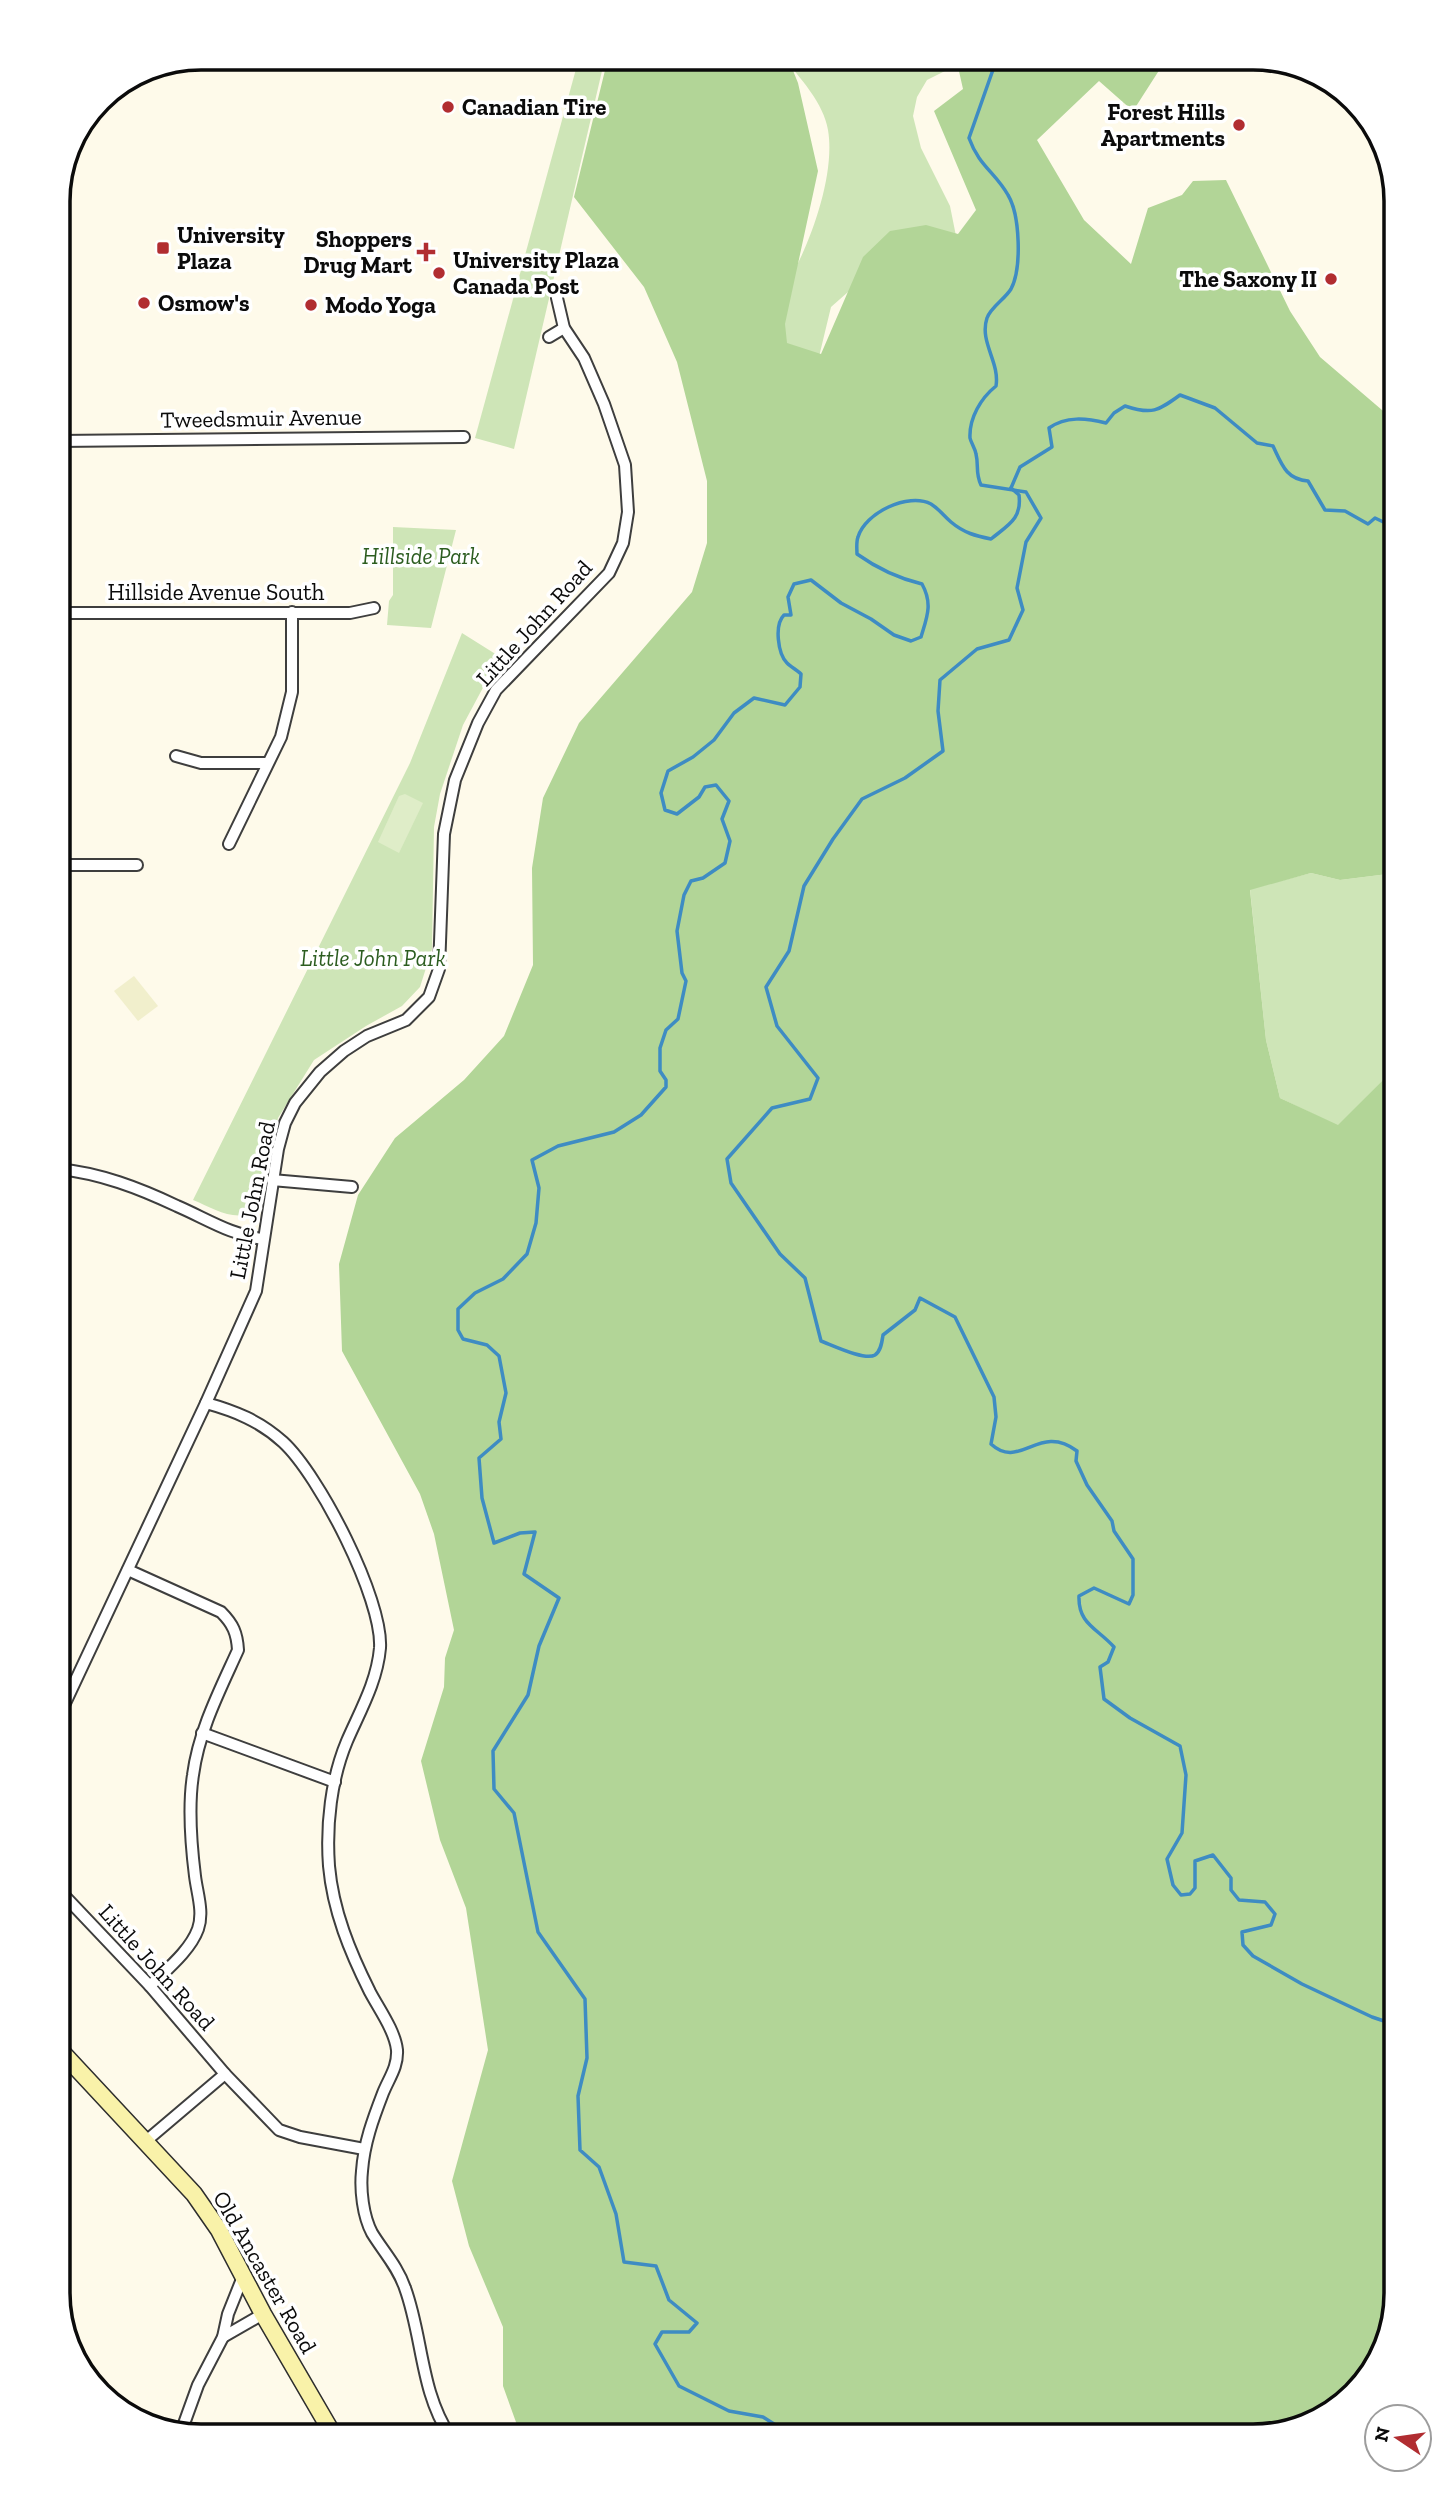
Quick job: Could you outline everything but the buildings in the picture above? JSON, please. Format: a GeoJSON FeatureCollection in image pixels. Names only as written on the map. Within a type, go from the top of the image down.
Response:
{"type":"FeatureCollection","features":[{"type":"Feature","properties":{"kind":"street","name":"Little John Road"},"geometry":{"type":"LineString","coordinates":[[70,1693],[256,1291],[272,1180],[285,1123],[308,1085],[344,1051],[367,1037],[406,1020],[429,997],[439,969],[444,834],[455,780],[464,753],[496,690],[609,573],[623,543],[628,512],[625,464],[584,358],[564,328],[557,299]]}},
{"type":"Feature","properties":{"kind":"street"},"geometry":{"type":"LineString","coordinates":[[549,337],[564,328]]}},
{"type":"Feature","properties":{"kind":"street","name":"Tweedsmuir Avenue"},"geometry":{"type":"LineString","coordinates":[[70,441],[464,436]]}},
{"type":"Feature","properties":{"kind":"street","name":"Hillside Avenue South"},"geometry":{"type":"LineString","coordinates":[[70,613],[350,613],[374,608]]}},
{"type":"Feature","properties":{"kind":"street"},"geometry":{"type":"LineString","coordinates":[[229,844],[281,737],[292,692],[292,612]]}},
{"type":"Feature","properties":{"kind":"street"},"geometry":{"type":"LineString","coordinates":[[176,756],[201,763],[267,763]]}},
{"type":"Feature","properties":{"kind":"street"},"geometry":{"type":"LineString","coordinates":[[70,865],[137,865]]}},
{"type":"Feature","properties":{"kind":"street"},"geometry":{"type":"LineString","coordinates":[[70,1171],[121,1182],[227,1231],[264,1239]]}},
{"type":"Feature","properties":{"kind":"street"},"geometry":{"type":"LineString","coordinates":[[272,1180],[352,1187]]}},
{"type":"Feature","properties":{"kind":"street"},"geometry":{"type":"LineString","coordinates":[[206,1403],[236,1411],[260,1423],[283,1442],[306,1468],[364,1576],[375,1611],[380,1647],[372,1684],[346,1743],[335,1782],[329,1825],[329,1867],[336,1909],[350,1951],[397,2048],[395,2070],[385,2087],[364,2149],[362,2198],[371,2231],[387,2253],[404,2285],[417,2328],[421,2358],[442,2424]]}},
{"type":"Feature","properties":{"kind":"street"},"geometry":{"type":"LineString","coordinates":[[128,1570],[221,1612],[232,1623],[237,1634],[238,1650],[202,1733],[193,1775],[191,1816],[200,1908],[199,1928],[187,1947],[150,1986]]}},
{"type":"Feature","properties":{"kind":"street"},"geometry":{"type":"LineString","coordinates":[[202,1733],[335,1782]]}},
{"type":"Feature","properties":{"kind":"street","name":"Little John Road"},"geometry":{"type":"LineString","coordinates":[[70,1902],[279,2130],[300,2137],[364,2149]]}},
{"type":"Feature","properties":{"kind":"street","name":"Old Ancaster Road"},"geometry":{"type":"LineString","coordinates":[[70,2061],[194,2194],[219,2230],[263,2314],[327,2424]]}},
{"type":"Feature","properties":{"kind":"street"},"geometry":{"type":"LineString","coordinates":[[146,2141],[225,2074]]}},
{"type":"Feature","properties":{"kind":"street"},"geometry":{"type":"LineString","coordinates":[[184,2422],[198,2385],[223,2337],[228,2314],[244,2274]]}},
{"type":"Feature","properties":{"kind":"street"},"geometry":{"type":"LineString","coordinates":[[223,2337],[263,2314]]}},
{"type":"Feature","properties":{"kind":"shaded area"},"geometry":{"type":"Polygon","coordinates":[[[134,976],[158,1006],[138,1021],[114,991],[134,976]]]}},
{"type":"Feature","properties":{"kind":"green space"},"geometry":{"type":"Polygon","coordinates":[[[576,70],[602,70],[514,449],[475,438],[576,70]]]}},
{"type":"Feature","properties":{"kind":"green space"},"geometry":{"type":"Polygon","coordinates":[[[605,70],[793,70],[818,171],[785,324],[787,343],[821,354],[863,257],[890,231],[926,225],[958,234],[976,210],[934,111],[963,89],[959,70],[1159,70],[1133,111],[1099,81],[1037,140],[1084,220],[1131,264],[1148,208],[1182,195],[1193,181],[1226,180],[1290,311],[1320,357],[1384,412],[1384,874],[1340,880],[1311,873],[1250,890],[1266,1040],[1280,1098],[1338,1125],[1384,1079],[1383,2310],[1374,2343],[1362,2366],[1326,2402],[1295,2417],[1253,2424],[517,2424],[503,2386],[503,2327],[469,2246],[452,2181],[488,2050],[466,1908],[440,1840],[421,1761],[444,1687],[445,1658],[454,1630],[434,1534],[420,1494],[342,1351],[339,1264],[358,1195],[395,1138],[464,1080],[504,1036],[533,965],[532,868],[543,798],[579,723],[692,592],[707,543],[707,481],[677,362],[644,287],[574,197],[605,70]]]}},
{"type":"Feature","properties":{"kind":"green space"},"geometry":{"type":"Polygon","coordinates":[[[794,70],[947,70],[927,80],[917,97],[913,116],[921,148],[950,206],[957,241],[882,262],[831,307],[803,423],[756,321],[791,276],[816,220],[826,183],[829,146],[826,120],[794,70]]]}},
{"type":"Feature","properties":{"kind":"green space","name":"Hillside Park"},"geometry":{"type":"Polygon","coordinates":[[[393,527],[456,530],[431,628],[387,625],[389,601],[393,595],[393,527]]]}},
{"type":"Feature","properties":{"kind":"green space","name":"Little John Park"},"geometry":{"type":"Polygon","coordinates":[[[462,633],[505,660],[486,682],[463,725],[440,794],[434,827],[432,949],[420,987],[402,1006],[314,1060],[278,1118],[255,1211],[232,1215],[193,1200],[410,763],[462,633]]]}},
{"type":"Feature","properties":{"kind":"green space"},"geometry":{"type":"Polygon","coordinates":[[[405,794],[423,803],[399,853],[378,842],[399,796],[405,794]]]}},
{"type":"Feature","properties":{"kind":"green space"},"geometry":{"type":"Polygon","coordinates":[[[1311,873],[1340,880],[1384,874],[1384,1079],[1338,1126],[1280,1098],[1266,1040],[1250,889],[1311,873]]]}},
{"type":"Feature","properties":{"kind":"waterway"},"geometry":{"type":"LineString","coordinates":[[993,70],[969,138],[977,155],[1003,187],[1012,204],[1017,228],[1018,255],[1015,280],[1011,289],[987,318],[987,344],[995,369],[996,386],[985,396],[977,409],[970,438],[977,458],[981,485],[1026,492],[1041,518],[1026,542],[1017,588],[1023,610],[1009,640],[977,649],[940,680],[938,711],[943,751],[905,778],[862,799],[804,886],[789,951],[766,987],[777,1026],[818,1078],[810,1099],[772,1108],[727,1159],[731,1183],[780,1254],[805,1278],[821,1341],[856,1354],[875,1355],[880,1349],[883,1335],[915,1310],[920,1298],[955,1317],[994,1397],[996,1417],[991,1444],[1001,1451],[1011,1452],[1052,1441],[1064,1443],[1077,1451],[1076,1461],[1087,1485],[1112,1521],[1114,1531],[1133,1559],[1133,1595],[1129,1604],[1094,1588],[1079,1596],[1085,1619],[1114,1647],[1108,1662],[1100,1667],[1104,1699],[1130,1718],[1180,1746],[1186,1775],[1182,1833],[1167,1859],[1173,1885],[1181,1895],[1190,1894],[1195,1888],[1195,1861],[1213,1855],[1231,1878],[1231,1890],[1239,1900],[1265,1902],[1275,1914],[1271,1925],[1242,1932],[1243,1945],[1253,1956],[1302,1984],[1384,2021]]}},
{"type":"Feature","properties":{"kind":"waterway"},"geometry":{"type":"LineString","coordinates":[[1011,488],[1020,467],[1052,447],[1049,428],[1056,424],[1076,419],[1106,423],[1114,413],[1125,406],[1154,410],[1180,395],[1215,408],[1257,443],[1273,446],[1286,470],[1295,477],[1308,481],[1325,510],[1345,511],[1368,524],[1375,518],[1384,522]]}},
{"type":"Feature","properties":{"kind":"waterway"},"geometry":{"type":"LineString","coordinates":[[774,2424],[763,2417],[729,2411],[679,2386],[655,2344],[662,2332],[689,2332],[697,2323],[669,2300],[656,2266],[624,2262],[616,2214],[599,2167],[580,2150],[578,2096],[587,2058],[585,1999],[538,1932],[514,1813],[494,1789],[493,1751],[528,1695],[539,1646],[559,1598],[524,1574],[535,1532],[520,1533],[494,1543],[482,1498],[479,1458],[501,1439],[499,1422],[506,1393],[499,1356],[487,1345],[463,1339],[458,1330],[458,1309],[475,1293],[503,1279],[527,1254],[536,1223],[539,1188],[532,1160],[558,1146],[614,1132],[641,1115],[666,1087],[666,1080],[660,1071],[660,1048],[666,1030],[678,1019],[686,981],[682,973],[677,931],[684,895],[691,881],[703,878],[725,863],[730,841],[722,819],[729,801],[716,785],[705,787],[699,797],[677,814],[665,810],[661,793],[668,771],[693,757],[714,740],[734,713],[754,698],[785,705],[800,687],[801,674],[784,659],[778,639],[781,620],[784,615],[791,615],[788,597],[794,584],[811,580],[841,603],[894,635],[911,641],[921,637],[928,604],[922,584],[888,572],[857,554],[858,537],[869,520],[888,507],[922,501],[934,506],[961,529],[991,539],[1016,516],[1019,495],[1011,488]]}},
{"type":"Feature","properties":{"kind":"place","name":"Canadian Tire"},"geometry":{"type":"Point","coordinates":[448,107]}},
{"type":"Feature","properties":{"kind":"place","name":"Forest Hills Apartments"},"geometry":{"type":"Point","coordinates":[1239,125]}},
{"type":"Feature","properties":{"kind":"place","name":"University Plaza"},"geometry":{"type":"Point","coordinates":[163,248]}},
{"type":"Feature","properties":{"kind":"place","name":"Shoppers Drug Mart"},"geometry":{"type":"Point","coordinates":[426,252]}},
{"type":"Feature","properties":{"kind":"place","name":"University Plaza Canada Post"},"geometry":{"type":"Point","coordinates":[439,273]}},
{"type":"Feature","properties":{"kind":"place","name":"The Saxony II"},"geometry":{"type":"Point","coordinates":[1331,279]}},
{"type":"Feature","properties":{"kind":"place","name":"Osmow's"},"geometry":{"type":"Point","coordinates":[144,303]}},
{"type":"Feature","properties":{"kind":"place","name":"Modo Yoga"},"geometry":{"type":"Point","coordinates":[311,305]}}]}
